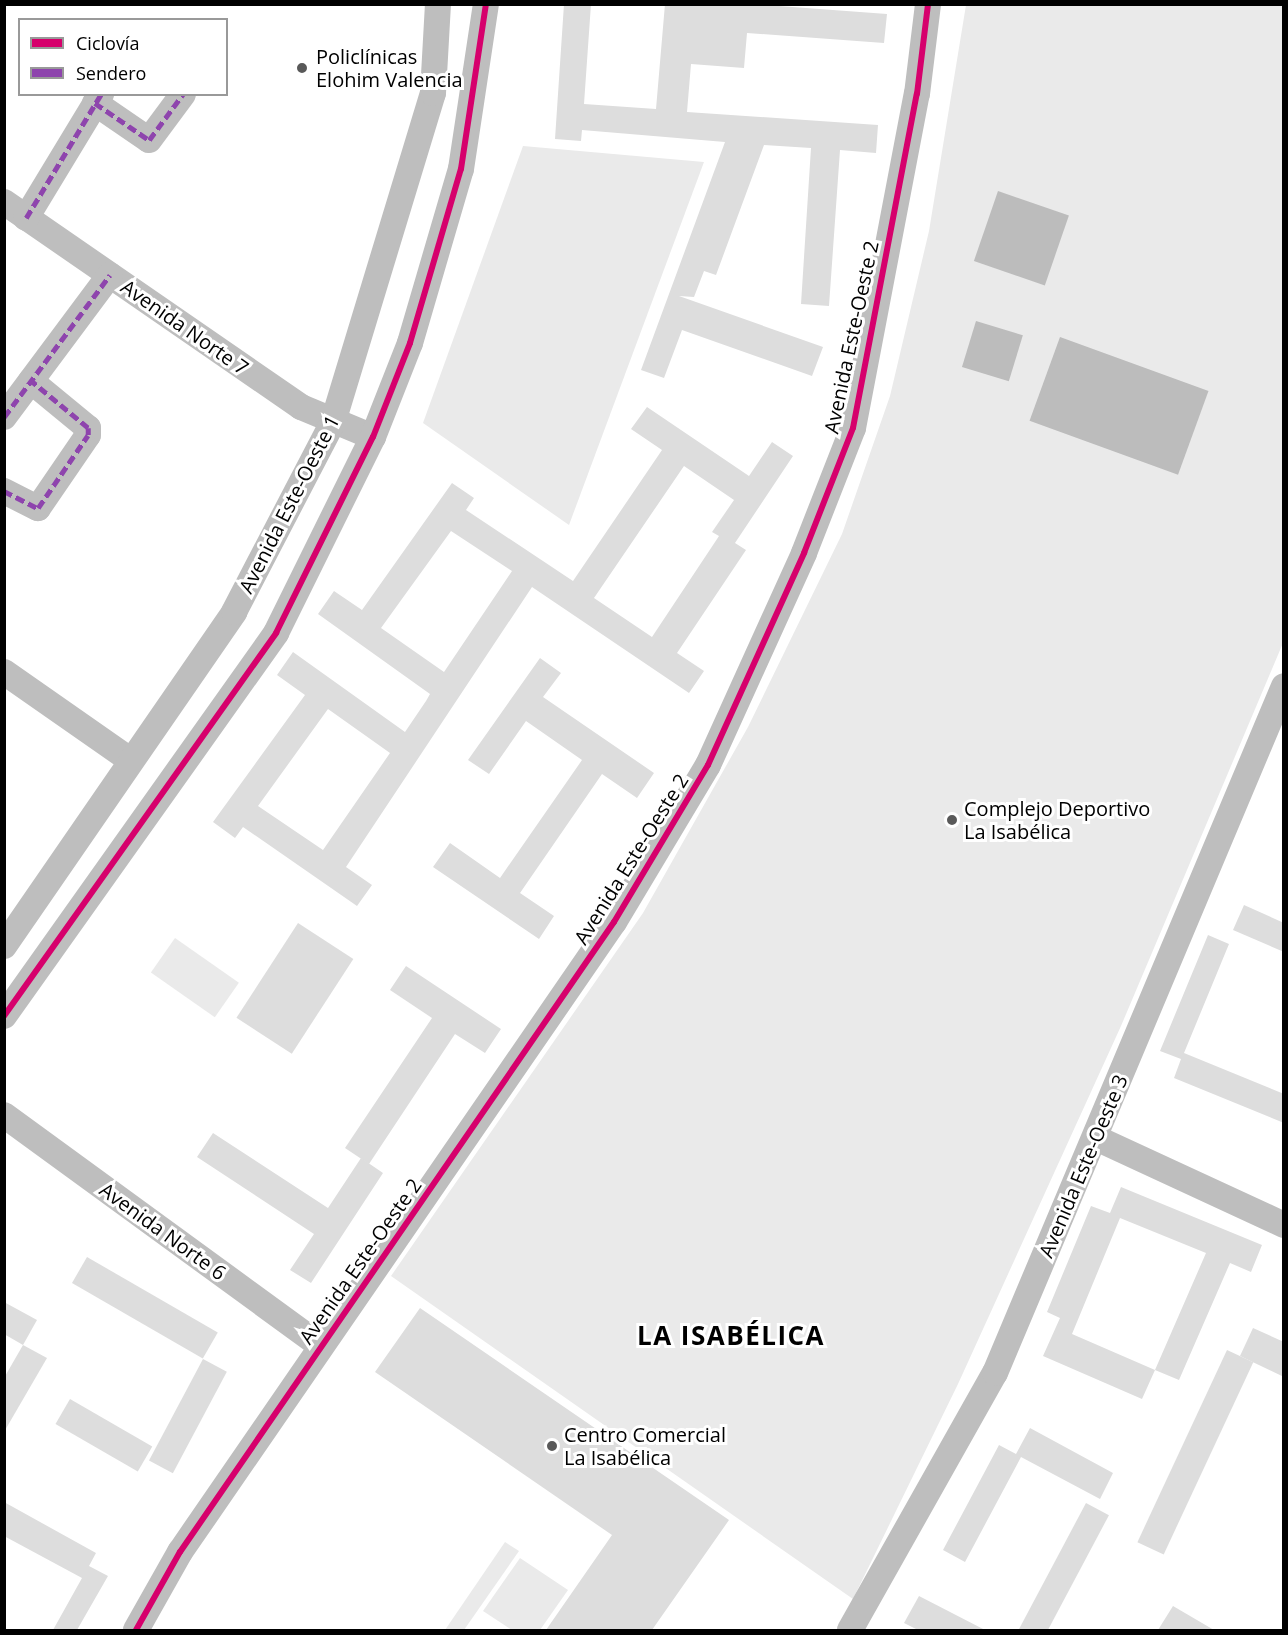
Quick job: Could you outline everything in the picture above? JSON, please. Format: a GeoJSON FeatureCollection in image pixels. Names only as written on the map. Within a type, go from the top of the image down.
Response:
{"type":"FeatureCollection","features":[{"type":"Feature","properties":{"kind":"street","name":"Avenida Este-Oeste 1"},"geometry":{"type":"LineString","coordinates":[[4,946],[234,612],[333,422],[433,93],[438,4]]}},
{"type":"Feature","properties":{"kind":"street"},"geometry":{"type":"LineString","coordinates":[[4,1016],[276,633],[373,437],[410,343],[461,169],[486,4]]}},
{"type":"Feature","properties":{"kind":"street","name":"Avenida Este-Oeste 2"},"geometry":{"type":"LineString","coordinates":[[136,1630],[180,1552],[614,922],[708,765],[780,606],[853,428],[917,94],[928,4]]}},
{"type":"Feature","properties":{"kind":"street"},"geometry":{"type":"LineString","coordinates":[[26,218],[98,99],[149,140],[182,96]]}},
{"type":"Feature","properties":{"kind":"street","name":"Avenida Norte 7"},"geometry":{"type":"LineString","coordinates":[[4,202],[301,407],[373,437]]}},
{"type":"Feature","properties":{"kind":"street"},"geometry":{"type":"LineString","coordinates":[[4,417],[110,275]]}},
{"type":"Feature","properties":{"kind":"street"},"geometry":{"type":"LineString","coordinates":[[4,491],[38,508],[88,435],[88,428],[31,381]]}},
{"type":"Feature","properties":{"kind":"street"},"geometry":{"type":"LineString","coordinates":[[4,672],[130,760]]}},
{"type":"Feature","properties":{"kind":"street","name":"Avenida Este-Oeste 3"},"geometry":{"type":"LineString","coordinates":[[850,1630],[995,1373],[1096,1138],[1284,686]]}},
{"type":"Feature","properties":{"kind":"street","name":"Avenida Norte 6"},"geometry":{"type":"LineString","coordinates":[[4,1115],[321,1346]]}},
{"type":"Feature","properties":{"kind":"street"},"geometry":{"type":"LineString","coordinates":[[1096,1138],[1284,1225]]}},
{"type":"Feature","properties":{"kind":"shaded area","name":"Complejo Deportivo La Isabélica"},"geometry":{"type":"Polygon","coordinates":[[[966,5],[1283,5],[1283,643],[1121,1026],[958,1384],[853,1599],[391,1276],[643,913],[748,727],[842,534],[890,396],[929,231],[966,5]]]}},
{"type":"Feature","properties":{"kind":"shaded area"},"geometry":{"type":"Polygon","coordinates":[[[523,146],[704,162],[569,525],[423,423],[523,146]]]}},
{"type":"Feature","properties":{"kind":"shaded area"},"geometry":{"type":"Polygon","coordinates":[[[998,191],[1069,215],[1045,285],[974,261],[998,191]]]}},
{"type":"Feature","properties":{"kind":"shaded area"},"geometry":{"type":"Polygon","coordinates":[[[976,321],[1023,335],[1009,381],[962,367],[976,321]]]}},
{"type":"Feature","properties":{"kind":"shaded area"},"geometry":{"type":"Polygon","coordinates":[[[1060,337],[1208,391],[1178,475],[1030,421],[1060,337]]]}},
{"type":"Feature","properties":{"kind":"shaded area"},"geometry":{"type":"Polygon","coordinates":[[[175,938],[239,983],[215,1017],[151,972],[175,938]]]}},
{"type":"Feature","properties":{"kind":"shaded area"},"geometry":{"type":"Polygon","coordinates":[[[505,1542],[519,1551],[464,1630],[445,1630],[505,1542]]]}},
{"type":"Feature","properties":{"kind":"shaded area"},"geometry":{"type":"Polygon","coordinates":[[[520,1558],[568,1590],[540,1630],[512,1630],[483,1611],[520,1558]]]}},
{"type":"Feature","properties":{"kind":"building"},"geometry":{"type":"Polygon","coordinates":[[[564,4],[591,4],[584,104],[656,109],[665,4],[753,4],[887,14],[884,43],[747,33],[744,68],[691,64],[687,112],[878,125],[876,153],[840,150],[829,306],[801,304],[811,148],[764,145],[716,275],[704,271],[694,297],[679,296],[823,347],[812,376],[682,330],[664,378],[641,370],[725,142],[582,130],[581,141],[555,139],[564,4]]]}},
{"type":"Feature","properties":{"kind":"building"},"geometry":{"type":"Polygon","coordinates":[[[647,407],[749,476],[772,442],[793,456],[735,543],[746,550],[677,653],[704,671],[689,693],[532,587],[346,867],[372,885],[357,906],[243,827],[235,838],[213,822],[305,695],[277,675],[293,652],[405,732],[430,694],[318,614],[334,591],[362,610],[452,483],[474,498],[466,510],[573,581],[662,450],[631,429],[647,407]],[[684,466],[594,598],[652,637],[719,536],[712,532],[734,500],[684,466]],[[451,531],[381,628],[444,672],[512,571],[451,531]],[[328,709],[258,806],[323,850],[390,753],[328,709]]]}},
{"type":"Feature","properties":{"kind":"building"},"geometry":{"type":"Polygon","coordinates":[[[540,658],[561,673],[543,697],[654,773],[637,798],[602,774],[520,893],[554,916],[539,939],[433,867],[450,843],[500,878],[582,760],[526,721],[489,774],[468,760],[540,658]]]}},
{"type":"Feature","properties":{"kind":"building"},"geometry":{"type":"Polygon","coordinates":[[[1244,905],[1284,923],[1284,952],[1233,930],[1244,905]]]}},
{"type":"Feature","properties":{"kind":"building"},"geometry":{"type":"Polygon","coordinates":[[[298,923],[353,959],[292,1054],[236,1018],[298,923]]]}},
{"type":"Feature","properties":{"kind":"building"},"geometry":{"type":"Polygon","coordinates":[[[1208,935],[1229,944],[1184,1053],[1284,1094],[1284,1123],[1174,1078],[1181,1059],[1160,1051],[1208,935]]]}},
{"type":"Feature","properties":{"kind":"building"},"geometry":{"type":"Polygon","coordinates":[[[406,966],[501,1029],[485,1053],[455,1034],[369,1164],[345,1148],[432,1018],[390,990],[406,966]]]}},
{"type":"Feature","properties":{"kind":"building"},"geometry":{"type":"Polygon","coordinates":[[[213,1133],[328,1208],[361,1158],[383,1173],[311,1283],[290,1270],[314,1234],[197,1157],[213,1133]]]}},
{"type":"Feature","properties":{"kind":"building"},"geometry":{"type":"Polygon","coordinates":[[[1121,1187],[1262,1245],[1251,1272],[1230,1263],[1179,1380],[1155,1370],[1142,1399],[1043,1356],[1060,1318],[1047,1312],[1091,1206],[1110,1213],[1121,1187]],[[1120,1218],[1072,1334],[1155,1370],[1206,1253],[1120,1218]]]}},
{"type":"Feature","properties":{"kind":"building"},"geometry":{"type":"Polygon","coordinates":[[[87,1257],[218,1332],[203,1358],[72,1283],[87,1257]]]}},
{"type":"Feature","properties":{"kind":"building"},"geometry":{"type":"Polygon","coordinates":[[[4,1302],[37,1320],[23,1345],[4,1334],[4,1302]]]}},
{"type":"Feature","properties":{"kind":"building","name":"Centro Comercial La Isabélica"},"geometry":{"type":"Polygon","coordinates":[[[420,1308],[729,1520],[652,1630],[546,1630],[612,1535],[375,1372],[420,1308]]]}},
{"type":"Feature","properties":{"kind":"building"},"geometry":{"type":"Polygon","coordinates":[[[1253,1328],[1284,1342],[1284,1377],[1240,1356],[1253,1328]]]}},
{"type":"Feature","properties":{"kind":"building"},"geometry":{"type":"Polygon","coordinates":[[[23,1345],[47,1358],[4,1432],[4,1378],[23,1345]]]}},
{"type":"Feature","properties":{"kind":"building"},"geometry":{"type":"Polygon","coordinates":[[[1227,1350],[1253,1362],[1164,1554],[1137,1542],[1227,1350]]]}},
{"type":"Feature","properties":{"kind":"building"},"geometry":{"type":"Polygon","coordinates":[[[203,1359],[227,1372],[173,1473],[149,1461],[203,1359]]]}},
{"type":"Feature","properties":{"kind":"building"},"geometry":{"type":"Polygon","coordinates":[[[70,1399],[152,1446],[138,1472],[56,1424],[70,1399]]]}},
{"type":"Feature","properties":{"kind":"building"},"geometry":{"type":"Polygon","coordinates":[[[1030,1428],[1113,1473],[1100,1499],[1021,1457],[965,1562],[943,1550],[999,1445],[1016,1454],[1030,1428]]]}},
{"type":"Feature","properties":{"kind":"building"},"geometry":{"type":"Polygon","coordinates":[[[4,1502],[96,1553],[89,1566],[108,1576],[77,1630],[53,1630],[82,1578],[4,1536],[4,1502]]]}},
{"type":"Feature","properties":{"kind":"building"},"geometry":{"type":"Polygon","coordinates":[[[1086,1503],[1109,1515],[1048,1630],[1018,1630],[1086,1503]]]}},
{"type":"Feature","properties":{"kind":"building"},"geometry":{"type":"Polygon","coordinates":[[[919,1596],[985,1630],[918,1630],[904,1623],[919,1596]]]}},
{"type":"Feature","properties":{"kind":"building"},"geometry":{"type":"Polygon","coordinates":[[[1173,1606],[1214,1630],[1158,1630],[1173,1606]]]}},
{"type":"Feature","properties":{"kind":"marked path"},"geometry":{"type":"LineString","coordinates":[[26,218],[100,96]]}},
{"type":"Feature","properties":{"kind":"marked path"},"geometry":{"type":"LineString","coordinates":[[95,103],[149,140],[182,96]]}},
{"type":"Feature","properties":{"kind":"marked path"},"geometry":{"type":"LineString","coordinates":[[4,417],[110,275]]}},
{"type":"Feature","properties":{"kind":"marked path"},"geometry":{"type":"LineString","coordinates":[[4,491],[38,508],[88,435],[88,428],[31,381]]}},
{"type":"Feature","properties":{"kind":"cycle path"},"geometry":{"type":"LineString","coordinates":[[4,1016],[276,633],[373,437],[410,343],[461,169],[486,4]]}},
{"type":"Feature","properties":{"kind":"cycle path"},"geometry":{"type":"LineString","coordinates":[[136,1630],[180,1552],[614,922],[708,765],[804,553],[853,428],[917,94],[928,4]]}},
{"type":"Feature","properties":{"kind":"place","name":"Policlínicas Elohim Valencia"},"geometry":{"type":"Point","coordinates":[302,68]}},
{"type":"Feature","properties":{"kind":"place","name":"Complejo Deportivo La Isabélica"},"geometry":{"type":"Point","coordinates":[952,820]}},
{"type":"Feature","properties":{"kind":"place","name":"Centro Comercial La Isabélica"},"geometry":{"type":"Point","coordinates":[552,1446]}},
{"type":"Feature","properties":{"kind":"district","name":"LA ISABÉLICA"},"geometry":{"type":"Point","coordinates":[731,1336]}}]}
